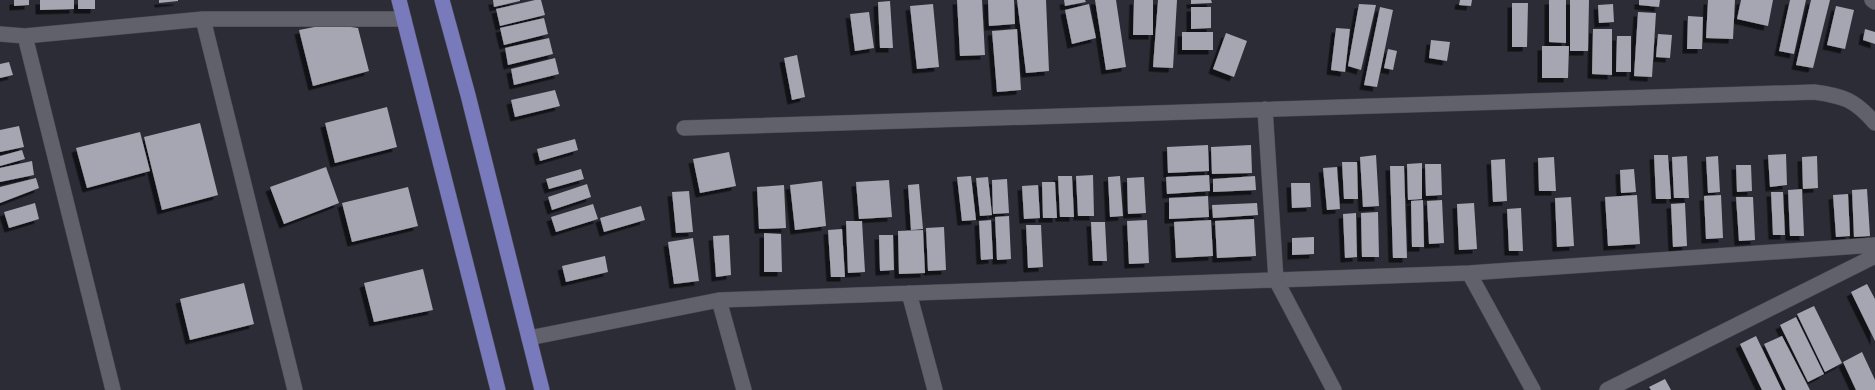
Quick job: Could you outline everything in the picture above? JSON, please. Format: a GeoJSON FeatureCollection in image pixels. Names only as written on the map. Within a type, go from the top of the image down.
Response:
{"type":"FeatureCollection","features":[{"type":"Feature","properties":{"kind":"main road"},"geometry":{"type":"LineString","coordinates":[[399,0],[498,390]]}},
{"type":"Feature","properties":{"kind":"main road"},"geometry":{"type":"LineString","coordinates":[[442,0],[468,95],[542,390]]}},
{"type":"Feature","properties":{"kind":"street"},"geometry":{"type":"LineString","coordinates":[[203,19],[295,390]]}},
{"type":"Feature","properties":{"kind":"street"},"geometry":{"type":"LineString","coordinates":[[0,34],[25,36],[203,19],[404,19]]}},
{"type":"Feature","properties":{"kind":"street"},"geometry":{"type":"LineString","coordinates":[[25,36],[113,390]]}},
{"type":"Feature","properties":{"kind":"street"},"geometry":{"type":"LineString","coordinates":[[684,128],[1814,92],[1840,96],[1862,108],[1875,123]]}},
{"type":"Feature","properties":{"kind":"street"},"geometry":{"type":"LineString","coordinates":[[1266,110],[1276,280],[1334,390]]}},
{"type":"Feature","properties":{"kind":"street"},"geometry":{"type":"LineString","coordinates":[[529,338],[719,300],[1470,273],[1875,245]]}},
{"type":"Feature","properties":{"kind":"street"},"geometry":{"type":"LineString","coordinates":[[1607,390],[1875,256]]}},
{"type":"Feature","properties":{"kind":"street"},"geometry":{"type":"LineString","coordinates":[[1470,273],[1533,390]]}},
{"type":"Feature","properties":{"kind":"street"},"geometry":{"type":"LineString","coordinates":[[909,293],[935,390]]}},
{"type":"Feature","properties":{"kind":"street"},"geometry":{"type":"LineString","coordinates":[[719,300],[744,390]]}},
{"type":"Feature","properties":{"kind":"building"},"geometry":{"type":"Polygon","coordinates":[[[14,0],[29,0],[29,5],[14,6],[14,0]]]}},
{"type":"Feature","properties":{"kind":"building"},"geometry":{"type":"Polygon","coordinates":[[[40,0],[74,0],[74,9],[40,10],[40,0]]]}},
{"type":"Feature","properties":{"kind":"building"},"geometry":{"type":"Polygon","coordinates":[[[78,0],[95,0],[95,9],[78,9],[78,0]]]}},
{"type":"Feature","properties":{"kind":"building"},"geometry":{"type":"Polygon","coordinates":[[[159,0],[178,0],[178,1],[159,3],[159,0]]]}},
{"type":"Feature","properties":{"kind":"building"},"geometry":{"type":"Polygon","coordinates":[[[493,0],[520,0],[520,1],[494,7],[493,0]]]}},
{"type":"Feature","properties":{"kind":"building"},"geometry":{"type":"Polygon","coordinates":[[[541,0],[545,15],[500,26],[496,9],[541,0]]]}},
{"type":"Feature","properties":{"kind":"building"},"geometry":{"type":"Polygon","coordinates":[[[957,0],[982,0],[985,55],[960,56],[957,0]]]}},
{"type":"Feature","properties":{"kind":"building"},"geometry":{"type":"Polygon","coordinates":[[[988,0],[1014,0],[1015,24],[989,26],[988,0]]]}},
{"type":"Feature","properties":{"kind":"building"},"geometry":{"type":"Polygon","coordinates":[[[1017,0],[1046,0],[1049,71],[1026,73],[1017,0]]]}},
{"type":"Feature","properties":{"kind":"building"},"geometry":{"type":"Polygon","coordinates":[[[1064,0],[1085,0],[1086,2],[1065,6],[1064,0]]]}},
{"type":"Feature","properties":{"kind":"building"},"geometry":{"type":"Polygon","coordinates":[[[1095,0],[1116,0],[1126,67],[1106,70],[1095,0]]]}},
{"type":"Feature","properties":{"kind":"building"},"geometry":{"type":"Polygon","coordinates":[[[1134,0],[1153,0],[1153,35],[1133,35],[1134,0]]]}},
{"type":"Feature","properties":{"kind":"building"},"geometry":{"type":"Polygon","coordinates":[[[1158,0],[1177,0],[1173,68],[1153,67],[1158,0]]]}},
{"type":"Feature","properties":{"kind":"building"},"geometry":{"type":"Polygon","coordinates":[[[1191,0],[1211,0],[1212,3],[1191,4],[1191,0]]]}},
{"type":"Feature","properties":{"kind":"building"},"geometry":{"type":"Polygon","coordinates":[[[1460,0],[1472,0],[1471,6],[1459,5],[1460,0]]]}},
{"type":"Feature","properties":{"kind":"building"},"geometry":{"type":"Polygon","coordinates":[[[1549,0],[1566,0],[1566,43],[1549,42],[1549,0]]]}},
{"type":"Feature","properties":{"kind":"building"},"geometry":{"type":"Polygon","coordinates":[[[1570,0],[1589,0],[1588,51],[1570,51],[1570,0]]]}},
{"type":"Feature","properties":{"kind":"building"},"geometry":{"type":"Polygon","coordinates":[[[1639,0],[1660,0],[1659,7],[1639,5],[1639,0]]]}},
{"type":"Feature","properties":{"kind":"building"},"geometry":{"type":"Polygon","coordinates":[[[1708,0],[1735,0],[1733,39],[1706,38],[1708,0]]]}},
{"type":"Feature","properties":{"kind":"building"},"geometry":{"type":"Polygon","coordinates":[[[1741,0],[1773,0],[1768,26],[1737,19],[1741,0]]]}},
{"type":"Feature","properties":{"kind":"building"},"geometry":{"type":"Polygon","coordinates":[[[1790,0],[1806,0],[1794,54],[1779,51],[1790,0]]]}},
{"type":"Feature","properties":{"kind":"building"},"geometry":{"type":"Polygon","coordinates":[[[1811,0],[1830,0],[1813,68],[1796,65],[1811,0]]]}},
{"type":"Feature","properties":{"kind":"building"},"geometry":{"type":"Polygon","coordinates":[[[890,1],[893,48],[880,48],[878,2],[890,1]]]}},
{"type":"Feature","properties":{"kind":"building"},"geometry":{"type":"Polygon","coordinates":[[[1512,3],[1528,3],[1527,47],[1512,47],[1512,3]]]}},
{"type":"Feature","properties":{"kind":"building"},"geometry":{"type":"Polygon","coordinates":[[[933,4],[939,67],[917,69],[910,6],[933,4]]]}},
{"type":"Feature","properties":{"kind":"building"},"geometry":{"type":"Polygon","coordinates":[[[1089,4],[1096,38],[1072,44],[1065,10],[1089,4]]]}},
{"type":"Feature","properties":{"kind":"building"},"geometry":{"type":"Polygon","coordinates":[[[1359,4],[1376,5],[1361,70],[1348,66],[1359,4]]]}},
{"type":"Feature","properties":{"kind":"building"},"geometry":{"type":"Polygon","coordinates":[[[1613,4],[1614,22],[1599,23],[1598,5],[1613,4]]]}},
{"type":"Feature","properties":{"kind":"building"},"geometry":{"type":"Polygon","coordinates":[[[1836,6],[1854,10],[1845,49],[1827,45],[1836,6]]]}},
{"type":"Feature","properties":{"kind":"building"},"geometry":{"type":"Polygon","coordinates":[[[1191,7],[1211,7],[1211,28],[1191,29],[1191,7]]]}},
{"type":"Feature","properties":{"kind":"building"},"geometry":{"type":"Polygon","coordinates":[[[1380,7],[1393,10],[1377,87],[1364,85],[1380,7]]]}},
{"type":"Feature","properties":{"kind":"building"},"geometry":{"type":"Polygon","coordinates":[[[869,12],[874,48],[855,51],[850,14],[869,12]]]}},
{"type":"Feature","properties":{"kind":"building"},"geometry":{"type":"Polygon","coordinates":[[[1638,12],[1656,13],[1652,77],[1634,76],[1638,12]]]}},
{"type":"Feature","properties":{"kind":"building"},"geometry":{"type":"Polygon","coordinates":[[[1688,16],[1703,17],[1702,49],[1687,49],[1688,16]]]}},
{"type":"Feature","properties":{"kind":"building"},"geometry":{"type":"Polygon","coordinates":[[[544,18],[548,34],[504,45],[500,28],[544,18]]]}},
{"type":"Feature","properties":{"kind":"building"},"geometry":{"type":"Polygon","coordinates":[[[330,24],[358,28],[369,71],[313,86],[299,30],[330,24]]]}},
{"type":"Feature","properties":{"kind":"building"},"geometry":{"type":"Polygon","coordinates":[[[1336,28],[1350,29],[1345,72],[1331,70],[1336,28]]]}},
{"type":"Feature","properties":{"kind":"building"},"geometry":{"type":"Polygon","coordinates":[[[1017,29],[1021,90],[997,92],[992,31],[1017,29]]]}},
{"type":"Feature","properties":{"kind":"building"},"geometry":{"type":"Polygon","coordinates":[[[1593,29],[1612,29],[1612,75],[1592,74],[1593,29]]]}},
{"type":"Feature","properties":{"kind":"building"},"geometry":{"type":"Polygon","coordinates":[[[1865,29],[1875,32],[1875,44],[1863,40],[1865,29]]]}},
{"type":"Feature","properties":{"kind":"building"},"geometry":{"type":"Polygon","coordinates":[[[1182,32],[1213,32],[1213,50],[1182,50],[1182,32]]]}},
{"type":"Feature","properties":{"kind":"building"},"geometry":{"type":"Polygon","coordinates":[[[1226,33],[1247,41],[1234,77],[1213,69],[1226,33]]]}},
{"type":"Feature","properties":{"kind":"building"},"geometry":{"type":"Polygon","coordinates":[[[1658,34],[1672,35],[1670,58],[1656,57],[1658,34]]]}},
{"type":"Feature","properties":{"kind":"building"},"geometry":{"type":"Polygon","coordinates":[[[1617,36],[1631,36],[1631,72],[1616,72],[1617,36]]]}},
{"type":"Feature","properties":{"kind":"building"},"geometry":{"type":"Polygon","coordinates":[[[549,38],[553,54],[508,65],[505,48],[549,38]]]}},
{"type":"Feature","properties":{"kind":"building"},"geometry":{"type":"Polygon","coordinates":[[[1431,40],[1450,42],[1447,61],[1429,58],[1431,40]]]}},
{"type":"Feature","properties":{"kind":"building"},"geometry":{"type":"Polygon","coordinates":[[[1542,46],[1569,46],[1568,78],[1542,78],[1542,46]]]}},
{"type":"Feature","properties":{"kind":"building"},"geometry":{"type":"Polygon","coordinates":[[[1388,49],[1397,51],[1393,70],[1384,68],[1388,49]]]}},
{"type":"Feature","properties":{"kind":"building"},"geometry":{"type":"Polygon","coordinates":[[[797,55],[805,97],[792,100],[784,58],[797,55]]]}},
{"type":"Feature","properties":{"kind":"building"},"geometry":{"type":"Polygon","coordinates":[[[555,58],[559,74],[514,85],[511,69],[555,58]]]}},
{"type":"Feature","properties":{"kind":"building"},"geometry":{"type":"Polygon","coordinates":[[[9,62],[13,75],[0,78],[0,64],[9,62]]]}},
{"type":"Feature","properties":{"kind":"building"},"geometry":{"type":"Polygon","coordinates":[[[555,90],[560,106],[515,117],[511,100],[555,90]]]}},
{"type":"Feature","properties":{"kind":"building"},"geometry":{"type":"Polygon","coordinates":[[[387,107],[397,147],[335,163],[325,123],[387,107]]]}},
{"type":"Feature","properties":{"kind":"building"},"geometry":{"type":"Polygon","coordinates":[[[200,123],[218,195],[162,210],[144,137],[200,123]]]}},
{"type":"Feature","properties":{"kind":"building"},"geometry":{"type":"Polygon","coordinates":[[[19,126],[24,147],[0,152],[0,130],[19,126]]]}},
{"type":"Feature","properties":{"kind":"building"},"geometry":{"type":"Polygon","coordinates":[[[140,132],[150,171],[87,188],[76,148],[140,132]]]}},
{"type":"Feature","properties":{"kind":"building"},"geometry":{"type":"Polygon","coordinates":[[[575,139],[578,150],[540,161],[537,149],[575,139]]]}},
{"type":"Feature","properties":{"kind":"building"},"geometry":{"type":"Polygon","coordinates":[[[1208,145],[1209,171],[1168,173],[1167,147],[1208,145]]]}},
{"type":"Feature","properties":{"kind":"building"},"geometry":{"type":"Polygon","coordinates":[[[1251,145],[1252,173],[1212,174],[1211,147],[1251,145]]]}},
{"type":"Feature","properties":{"kind":"building"},"geometry":{"type":"Polygon","coordinates":[[[22,150],[25,159],[0,166],[0,156],[22,150]]]}},
{"type":"Feature","properties":{"kind":"building"},"geometry":{"type":"Polygon","coordinates":[[[729,152],[736,186],[700,193],[693,159],[729,152]]]}},
{"type":"Feature","properties":{"kind":"building"},"geometry":{"type":"Polygon","coordinates":[[[1786,154],[1787,185],[1770,187],[1768,155],[1786,154]]]}},
{"type":"Feature","properties":{"kind":"building"},"geometry":{"type":"Polygon","coordinates":[[[1376,155],[1379,206],[1363,207],[1360,157],[1376,155]]]}},
{"type":"Feature","properties":{"kind":"building"},"geometry":{"type":"Polygon","coordinates":[[[1654,155],[1668,155],[1671,199],[1656,199],[1654,155]]]}},
{"type":"Feature","properties":{"kind":"building"},"geometry":{"type":"Polygon","coordinates":[[[1687,156],[1689,198],[1674,198],[1672,157],[1687,156]]]}},
{"type":"Feature","properties":{"kind":"building"},"geometry":{"type":"Polygon","coordinates":[[[1718,156],[1720,192],[1708,193],[1706,157],[1718,156]]]}},
{"type":"Feature","properties":{"kind":"building"},"geometry":{"type":"Polygon","coordinates":[[[1817,156],[1818,188],[1803,189],[1802,157],[1817,156]]]}},
{"type":"Feature","properties":{"kind":"building"},"geometry":{"type":"Polygon","coordinates":[[[1554,157],[1556,191],[1539,191],[1538,158],[1554,157]]]}},
{"type":"Feature","properties":{"kind":"building"},"geometry":{"type":"Polygon","coordinates":[[[1505,159],[1507,201],[1493,202],[1491,160],[1505,159]]]}},
{"type":"Feature","properties":{"kind":"building"},"geometry":{"type":"Polygon","coordinates":[[[32,161],[34,175],[0,182],[0,168],[32,161]]]}},
{"type":"Feature","properties":{"kind":"building"},"geometry":{"type":"Polygon","coordinates":[[[1342,162],[1357,162],[1358,199],[1344,199],[1342,162]]]}},
{"type":"Feature","properties":{"kind":"building"},"geometry":{"type":"Polygon","coordinates":[[[1422,163],[1422,199],[1408,200],[1407,164],[1422,163]]]}},
{"type":"Feature","properties":{"kind":"building"},"geometry":{"type":"Polygon","coordinates":[[[1425,164],[1441,164],[1442,195],[1426,196],[1425,164]]]}},
{"type":"Feature","properties":{"kind":"building"},"geometry":{"type":"Polygon","coordinates":[[[1736,165],[1751,165],[1752,191],[1737,192],[1736,165]]]}},
{"type":"Feature","properties":{"kind":"building"},"geometry":{"type":"Polygon","coordinates":[[[1390,166],[1404,166],[1407,258],[1393,258],[1390,166]]]}},
{"type":"Feature","properties":{"kind":"building"},"geometry":{"type":"Polygon","coordinates":[[[326,167],[339,203],[284,224],[270,187],[326,167]]]}},
{"type":"Feature","properties":{"kind":"building"},"geometry":{"type":"Polygon","coordinates":[[[1337,167],[1340,209],[1327,210],[1323,168],[1337,167]]]}},
{"type":"Feature","properties":{"kind":"building"},"geometry":{"type":"Polygon","coordinates":[[[581,169],[584,179],[549,189],[546,179],[581,169]]]}},
{"type":"Feature","properties":{"kind":"building"},"geometry":{"type":"Polygon","coordinates":[[[1634,169],[1636,192],[1621,193],[1620,170],[1634,169]]]}},
{"type":"Feature","properties":{"kind":"building"},"geometry":{"type":"Polygon","coordinates":[[[1093,175],[1094,216],[1078,216],[1076,176],[1093,175]]]}},
{"type":"Feature","properties":{"kind":"building"},"geometry":{"type":"Polygon","coordinates":[[[1209,175],[1210,191],[1167,194],[1166,177],[1209,175]]]}},
{"type":"Feature","properties":{"kind":"building"},"geometry":{"type":"Polygon","coordinates":[[[971,176],[976,220],[962,221],[957,177],[971,176]]]}},
{"type":"Feature","properties":{"kind":"building"},"geometry":{"type":"Polygon","coordinates":[[[1058,176],[1072,176],[1074,217],[1060,217],[1058,176]]]}},
{"type":"Feature","properties":{"kind":"building"},"geometry":{"type":"Polygon","coordinates":[[[1120,176],[1123,216],[1110,217],[1108,177],[1120,176]]]}},
{"type":"Feature","properties":{"kind":"building"},"geometry":{"type":"Polygon","coordinates":[[[1255,176],[1256,190],[1213,192],[1213,179],[1255,176]]]}},
{"type":"Feature","properties":{"kind":"building"},"geometry":{"type":"Polygon","coordinates":[[[988,177],[992,215],[980,216],[976,178],[988,177]]]}},
{"type":"Feature","properties":{"kind":"building"},"geometry":{"type":"Polygon","coordinates":[[[1144,177],[1146,213],[1128,214],[1127,178],[1144,177]]]}},
{"type":"Feature","properties":{"kind":"building"},"geometry":{"type":"Polygon","coordinates":[[[36,178],[39,188],[0,203],[0,187],[36,178]]]}},
{"type":"Feature","properties":{"kind":"building"},"geometry":{"type":"Polygon","coordinates":[[[1007,179],[1009,213],[993,214],[992,180],[1007,179]]]}},
{"type":"Feature","properties":{"kind":"building"},"geometry":{"type":"Polygon","coordinates":[[[889,180],[892,217],[859,219],[856,182],[889,180]]]}},
{"type":"Feature","properties":{"kind":"building"},"geometry":{"type":"Polygon","coordinates":[[[822,181],[826,226],[795,230],[790,185],[822,181]]]}},
{"type":"Feature","properties":{"kind":"building"},"geometry":{"type":"Polygon","coordinates":[[[1042,182],[1055,182],[1057,218],[1043,218],[1042,182]]]}},
{"type":"Feature","properties":{"kind":"building"},"geometry":{"type":"Polygon","coordinates":[[[1291,183],[1310,183],[1311,207],[1292,208],[1291,183]]]}},
{"type":"Feature","properties":{"kind":"building"},"geometry":{"type":"Polygon","coordinates":[[[587,184],[591,197],[552,210],[548,197],[587,184]]]}},
{"type":"Feature","properties":{"kind":"building"},"geometry":{"type":"Polygon","coordinates":[[[919,184],[923,229],[911,230],[908,185],[919,184]]]}},
{"type":"Feature","properties":{"kind":"building"},"geometry":{"type":"Polygon","coordinates":[[[784,185],[786,228],[759,229],[757,187],[784,185]]]}},
{"type":"Feature","properties":{"kind":"building"},"geometry":{"type":"Polygon","coordinates":[[[1038,185],[1040,218],[1024,219],[1022,186],[1038,185]]]}},
{"type":"Feature","properties":{"kind":"building"},"geometry":{"type":"Polygon","coordinates":[[[408,187],[418,226],[352,242],[342,203],[408,187]]]}},
{"type":"Feature","properties":{"kind":"building"},"geometry":{"type":"Polygon","coordinates":[[[1802,189],[1804,236],[1790,236],[1788,190],[1802,189]]]}},
{"type":"Feature","properties":{"kind":"building"},"geometry":{"type":"Polygon","coordinates":[[[1867,189],[1870,236],[1854,237],[1852,190],[1867,189]]]}},
{"type":"Feature","properties":{"kind":"building"},"geometry":{"type":"Polygon","coordinates":[[[689,191],[693,232],[676,233],[672,192],[689,191]]]}},
{"type":"Feature","properties":{"kind":"building"},"geometry":{"type":"Polygon","coordinates":[[[1771,192],[1783,192],[1785,235],[1773,235],[1771,192]]]}},
{"type":"Feature","properties":{"kind":"building"},"geometry":{"type":"Polygon","coordinates":[[[1848,194],[1850,236],[1836,237],[1833,195],[1848,194]]]}},
{"type":"Feature","properties":{"kind":"building"},"geometry":{"type":"Polygon","coordinates":[[[1637,195],[1640,244],[1608,246],[1605,197],[1637,195]]]}},
{"type":"Feature","properties":{"kind":"building"},"geometry":{"type":"Polygon","coordinates":[[[1721,195],[1723,238],[1706,239],[1704,196],[1721,195]]]}},
{"type":"Feature","properties":{"kind":"building"},"geometry":{"type":"Polygon","coordinates":[[[1208,196],[1209,217],[1169,219],[1169,198],[1208,196]]]}},
{"type":"Feature","properties":{"kind":"building"},"geometry":{"type":"Polygon","coordinates":[[[1571,197],[1574,246],[1557,247],[1555,198],[1571,197]]]}},
{"type":"Feature","properties":{"kind":"building"},"geometry":{"type":"Polygon","coordinates":[[[1736,197],[1753,197],[1755,240],[1739,241],[1736,197]]]}},
{"type":"Feature","properties":{"kind":"building"},"geometry":{"type":"Polygon","coordinates":[[[1423,200],[1424,247],[1412,247],[1411,201],[1423,200]]]}},
{"type":"Feature","properties":{"kind":"building"},"geometry":{"type":"Polygon","coordinates":[[[1442,200],[1444,243],[1429,244],[1427,201],[1442,200]]]}},
{"type":"Feature","properties":{"kind":"building"},"geometry":{"type":"Polygon","coordinates":[[[35,203],[39,219],[9,228],[4,212],[35,203]]]}},
{"type":"Feature","properties":{"kind":"building"},"geometry":{"type":"Polygon","coordinates":[[[1257,203],[1258,215],[1213,218],[1212,205],[1257,203]]]}},
{"type":"Feature","properties":{"kind":"building"},"geometry":{"type":"Polygon","coordinates":[[[1474,203],[1477,249],[1459,250],[1457,204],[1474,203]]]}},
{"type":"Feature","properties":{"kind":"building"},"geometry":{"type":"Polygon","coordinates":[[[1685,203],[1687,246],[1673,247],[1671,204],[1685,203]]]}},
{"type":"Feature","properties":{"kind":"building"},"geometry":{"type":"Polygon","coordinates":[[[593,204],[598,219],[556,232],[551,217],[593,204]]]}},
{"type":"Feature","properties":{"kind":"building"},"geometry":{"type":"Polygon","coordinates":[[[641,206],[645,220],[604,232],[600,218],[641,206]]]}},
{"type":"Feature","properties":{"kind":"building"},"geometry":{"type":"Polygon","coordinates":[[[1521,208],[1523,251],[1509,251],[1507,209],[1521,208]]]}},
{"type":"Feature","properties":{"kind":"building"},"geometry":{"type":"Polygon","coordinates":[[[1378,212],[1379,257],[1362,257],[1361,213],[1378,212]]]}},
{"type":"Feature","properties":{"kind":"building"},"geometry":{"type":"Polygon","coordinates":[[[1356,213],[1357,257],[1345,258],[1343,214],[1356,213]]]}},
{"type":"Feature","properties":{"kind":"building"},"geometry":{"type":"Polygon","coordinates":[[[1009,216],[1011,259],[997,260],[995,217],[1009,216]]]}},
{"type":"Feature","properties":{"kind":"building"},"geometry":{"type":"Polygon","coordinates":[[[1254,219],[1256,256],[1217,258],[1215,221],[1254,219]]]}},
{"type":"Feature","properties":{"kind":"building"},"geometry":{"type":"Polygon","coordinates":[[[991,220],[993,259],[981,260],[979,221],[991,220]]]}},
{"type":"Feature","properties":{"kind":"building"},"geometry":{"type":"Polygon","coordinates":[[[1147,220],[1149,263],[1129,264],[1127,221],[1147,220]]]}},
{"type":"Feature","properties":{"kind":"building"},"geometry":{"type":"Polygon","coordinates":[[[1211,220],[1213,256],[1176,258],[1174,222],[1211,220]]]}},
{"type":"Feature","properties":{"kind":"building"},"geometry":{"type":"Polygon","coordinates":[[[846,221],[862,221],[865,272],[848,273],[846,221]]]}},
{"type":"Feature","properties":{"kind":"building"},"geometry":{"type":"Polygon","coordinates":[[[1091,222],[1105,222],[1107,261],[1093,261],[1091,222]]]}},
{"type":"Feature","properties":{"kind":"building"},"geometry":{"type":"Polygon","coordinates":[[[1026,225],[1041,225],[1043,267],[1028,268],[1026,225]]]}},
{"type":"Feature","properties":{"kind":"building"},"geometry":{"type":"Polygon","coordinates":[[[944,227],[946,270],[928,271],[926,228],[944,227]]]}},
{"type":"Feature","properties":{"kind":"building"},"geometry":{"type":"Polygon","coordinates":[[[842,229],[845,277],[831,277],[828,230],[842,229]]]}},
{"type":"Feature","properties":{"kind":"building"},"geometry":{"type":"Polygon","coordinates":[[[923,230],[925,273],[899,274],[898,231],[923,230]]]}},
{"type":"Feature","properties":{"kind":"building"},"geometry":{"type":"Polygon","coordinates":[[[764,233],[781,234],[782,272],[764,272],[764,233]]]}},
{"type":"Feature","properties":{"kind":"building"},"geometry":{"type":"Polygon","coordinates":[[[729,235],[731,275],[716,277],[713,236],[729,235]]]}},
{"type":"Feature","properties":{"kind":"building"},"geometry":{"type":"Polygon","coordinates":[[[879,235],[893,235],[894,270],[880,271],[879,235]]]}},
{"type":"Feature","properties":{"kind":"building"},"geometry":{"type":"Polygon","coordinates":[[[1314,237],[1314,254],[1292,255],[1292,238],[1314,237]]]}},
{"type":"Feature","properties":{"kind":"building"},"geometry":{"type":"Polygon","coordinates":[[[693,238],[699,281],[674,284],[668,242],[693,238]]]}},
{"type":"Feature","properties":{"kind":"building"},"geometry":{"type":"Polygon","coordinates":[[[605,256],[608,272],[566,282],[562,266],[605,256]]]}},
{"type":"Feature","properties":{"kind":"building"},"geometry":{"type":"Polygon","coordinates":[[[423,269],[433,310],[374,322],[364,283],[423,269]]]}},
{"type":"Feature","properties":{"kind":"building"},"geometry":{"type":"Polygon","coordinates":[[[244,283],[254,324],[190,340],[180,299],[244,283]]]}},
{"type":"Feature","properties":{"kind":"building"},"geometry":{"type":"Polygon","coordinates":[[[1867,284],[1875,299],[1875,341],[1851,292],[1867,284]]]}},
{"type":"Feature","properties":{"kind":"building"},"geometry":{"type":"Polygon","coordinates":[[[1814,306],[1842,363],[1825,372],[1797,314],[1814,306]]]}},
{"type":"Feature","properties":{"kind":"building"},"geometry":{"type":"Polygon","coordinates":[[[1796,317],[1824,374],[1808,382],[1780,325],[1796,317]]]}},
{"type":"Feature","properties":{"kind":"building"},"geometry":{"type":"Polygon","coordinates":[[[1756,336],[1782,390],[1762,390],[1740,344],[1756,336]]]}},
{"type":"Feature","properties":{"kind":"building"},"geometry":{"type":"Polygon","coordinates":[[[1782,336],[1810,390],[1786,390],[1764,344],[1782,336]]]}},
{"type":"Feature","properties":{"kind":"building"},"geometry":{"type":"Polygon","coordinates":[[[1862,352],[1875,380],[1875,390],[1856,390],[1843,362],[1862,352]]]}},
{"type":"Feature","properties":{"kind":"building"},"geometry":{"type":"Polygon","coordinates":[[[1665,379],[1671,390],[1651,390],[1649,387],[1665,379]]]}}]}
